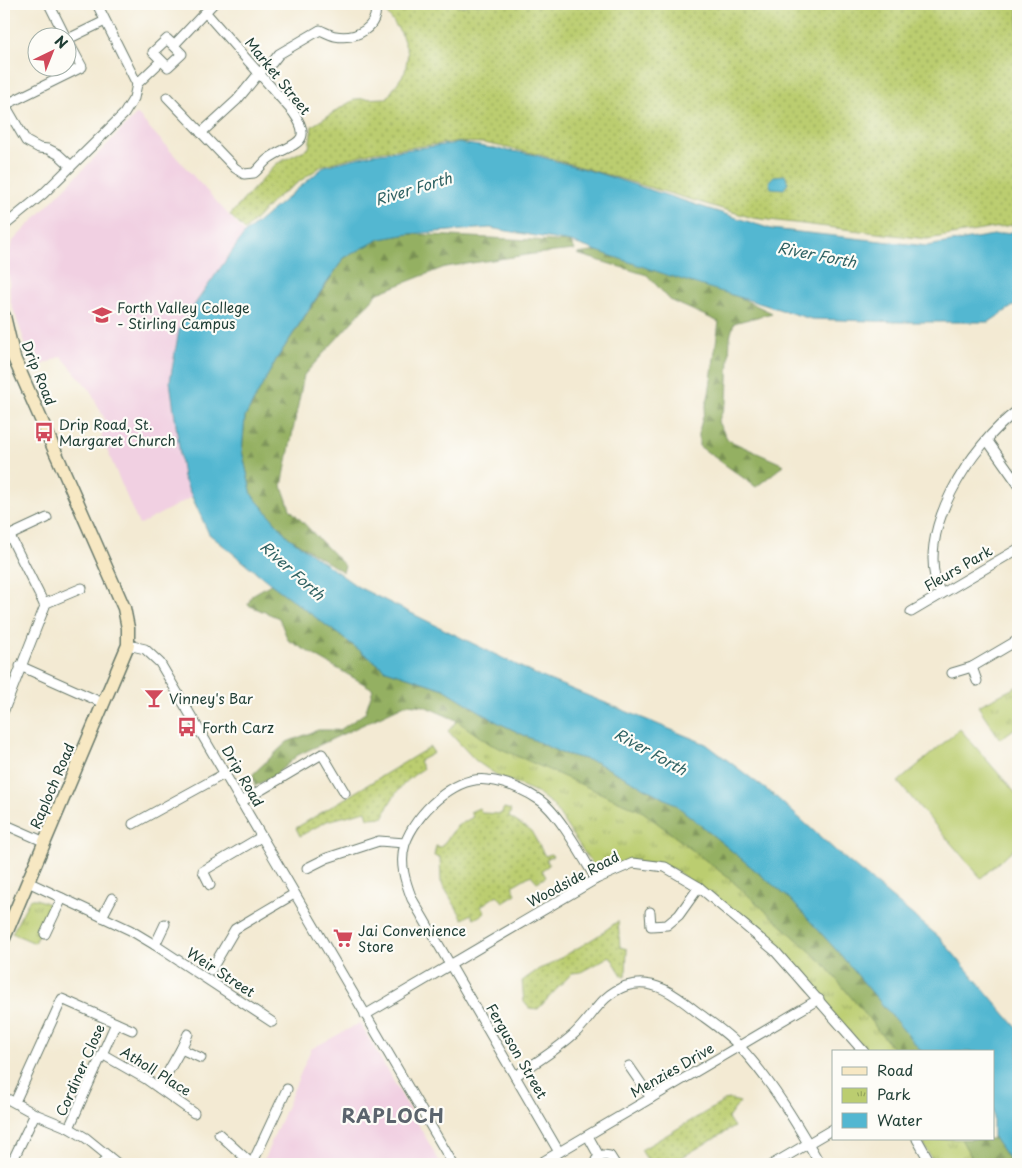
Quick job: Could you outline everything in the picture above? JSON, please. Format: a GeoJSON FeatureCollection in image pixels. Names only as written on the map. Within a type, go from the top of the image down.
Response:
{"type":"FeatureCollection","features":[{"type":"Feature","properties":{"kind":"street"},"geometry":{"type":"LineString","coordinates":[[49,4],[61,28]]}},
{"type":"Feature","properties":{"kind":"street"},"geometry":{"type":"LineString","coordinates":[[97,4],[137,84]]}},
{"type":"Feature","properties":{"kind":"street"},"geometry":{"type":"LineString","coordinates":[[174,45],[213,4]]}},
{"type":"Feature","properties":{"kind":"street"},"geometry":{"type":"LineString","coordinates":[[201,133],[237,100],[260,72],[272,63],[279,54],[320,30],[334,36],[358,35],[369,26],[376,16],[375,4]]}},
{"type":"Feature","properties":{"kind":"street","name":"Market Street"},"geometry":{"type":"LineString","coordinates":[[167,97],[235,168],[244,174],[254,173],[269,159],[299,141],[303,132],[301,123],[260,72],[206,13]]}},
{"type":"Feature","properties":{"kind":"street"},"geometry":{"type":"LineString","coordinates":[[78,34],[105,21]]}},
{"type":"Feature","properties":{"kind":"street"},"geometry":{"type":"LineString","coordinates":[[167,39],[174,45],[182,54],[168,67],[153,52],[167,39]]}},
{"type":"Feature","properties":{"kind":"street"},"geometry":{"type":"LineString","coordinates":[[78,60],[82,67],[78,69]]}},
{"type":"Feature","properties":{"kind":"street"},"geometry":{"type":"LineString","coordinates":[[4,226],[43,194],[124,114],[134,98],[137,84],[161,61]]}},
{"type":"Feature","properties":{"kind":"street"},"geometry":{"type":"LineString","coordinates":[[60,78],[6,105],[26,141],[38,148],[48,149],[58,154],[71,166]]}},
{"type":"Feature","properties":{"kind":"street","name":"Drip Road"},"geometry":{"type":"LineString","coordinates":[[4,316],[14,358],[124,608],[128,628],[128,645],[145,649],[160,662],[453,1164]]}},
{"type":"Feature","properties":{"kind":"street"},"geometry":{"type":"LineString","coordinates":[[941,594],[936,585],[932,560],[941,514],[971,460],[1002,422],[1018,410]]}},
{"type":"Feature","properties":{"kind":"street"},"geometry":{"type":"LineString","coordinates":[[988,440],[1018,484]]}},
{"type":"Feature","properties":{"kind":"street"},"geometry":{"type":"LineString","coordinates":[[4,710],[45,606],[7,537],[47,518]]}},
{"type":"Feature","properties":{"kind":"street","name":"Fleurs Park"},"geometry":{"type":"LineString","coordinates":[[911,612],[1018,549]]}},
{"type":"Feature","properties":{"kind":"street"},"geometry":{"type":"LineString","coordinates":[[44,604],[82,588]]}},
{"type":"Feature","properties":{"kind":"street"},"geometry":{"type":"LineString","coordinates":[[952,674],[972,667],[1018,640]]}},
{"type":"Feature","properties":{"kind":"street","name":"Raploch Road"},"geometry":{"type":"LineString","coordinates":[[4,938],[128,645]]}},
{"type":"Feature","properties":{"kind":"street"},"geometry":{"type":"LineString","coordinates":[[20,666],[103,703]]}},
{"type":"Feature","properties":{"kind":"street"},"geometry":{"type":"LineString","coordinates":[[972,667],[977,681]]}},
{"type":"Feature","properties":{"kind":"street"},"geometry":{"type":"LineString","coordinates":[[241,802],[322,754],[345,793]]}},
{"type":"Feature","properties":{"kind":"street"},"geometry":{"type":"LineString","coordinates":[[133,824],[224,774]]}},
{"type":"Feature","properties":{"kind":"street"},"geometry":{"type":"LineString","coordinates":[[307,868],[327,858],[379,841],[405,843],[421,815],[449,790],[476,780],[488,780],[523,792],[539,800],[552,811],[596,879]]}},
{"type":"Feature","properties":{"kind":"street"},"geometry":{"type":"LineString","coordinates":[[4,824],[45,842]]}},
{"type":"Feature","properties":{"kind":"street"},"geometry":{"type":"LineString","coordinates":[[210,885],[202,871],[261,837]]}},
{"type":"Feature","properties":{"kind":"street","name":"Ferguson Street"},"geometry":{"type":"LineString","coordinates":[[405,843],[403,876],[412,899],[559,1152]]}},
{"type":"Feature","properties":{"kind":"street","name":"Woodside Road"},"geometry":{"type":"LineString","coordinates":[[365,1014],[596,879],[634,863],[665,866],[700,887],[775,951],[862,1050]]}},
{"type":"Feature","properties":{"kind":"street","name":"Weir Street"},"geometry":{"type":"LineString","coordinates":[[28,882],[130,930],[272,1022]]}},
{"type":"Feature","properties":{"kind":"street"},"geometry":{"type":"LineString","coordinates":[[650,912],[651,926],[667,925],[679,915],[700,887]]}},
{"type":"Feature","properties":{"kind":"street"},"geometry":{"type":"LineString","coordinates":[[211,970],[235,929],[294,894]]}},
{"type":"Feature","properties":{"kind":"street"},"geometry":{"type":"LineString","coordinates":[[45,934],[62,898]]}},
{"type":"Feature","properties":{"kind":"street"},"geometry":{"type":"LineString","coordinates":[[102,917],[112,898]]}},
{"type":"Feature","properties":{"kind":"street"},"geometry":{"type":"LineString","coordinates":[[156,946],[165,924]]}},
{"type":"Feature","properties":{"kind":"street"},"geometry":{"type":"LineString","coordinates":[[516,1076],[555,1051],[576,1032],[594,1008],[613,992],[626,986],[641,983],[658,986],[675,994],[740,1046],[770,1084],[820,1164]]}},
{"type":"Feature","properties":{"kind":"street"},"geometry":{"type":"LineString","coordinates":[[15,1102],[62,999],[132,1030]]}},
{"type":"Feature","properties":{"kind":"street","name":"Menzies Drive"},"geometry":{"type":"LineString","coordinates":[[539,1164],[819,999]]}},
{"type":"Feature","properties":{"kind":"street","name":"Cordiner Close"},"geometry":{"type":"LineString","coordinates":[[69,1128],[116,1023]]}},
{"type":"Feature","properties":{"kind":"street"},"geometry":{"type":"LineString","coordinates":[[159,1088],[188,1034]]}},
{"type":"Feature","properties":{"kind":"street"},"geometry":{"type":"LineString","coordinates":[[181,1049],[201,1058]]}},
{"type":"Feature","properties":{"kind":"street","name":"Atholl Place"},"geometry":{"type":"LineString","coordinates":[[102,1054],[159,1088],[194,1113]]}},
{"type":"Feature","properties":{"kind":"street"},"geometry":{"type":"LineString","coordinates":[[629,1066],[651,1098]]}},
{"type":"Feature","properties":{"kind":"street"},"geometry":{"type":"LineString","coordinates":[[219,1134],[252,1164],[287,1089]]}},
{"type":"Feature","properties":{"kind":"street"},"geometry":{"type":"LineString","coordinates":[[4,1097],[35,1114],[69,1128],[86,1138],[118,1164]]}},
{"type":"Feature","properties":{"kind":"street"},"geometry":{"type":"LineString","coordinates":[[11,1164],[35,1114]]}},
{"type":"Feature","properties":{"kind":"street"},"geometry":{"type":"LineString","coordinates":[[773,1164],[832,1131]]}},
{"type":"Feature","properties":{"kind":"street"},"geometry":{"type":"LineString","coordinates":[[588,1136],[597,1160],[607,1155],[610,1156],[615,1164]]}},
{"type":"Feature","properties":{"kind":"street"},"geometry":{"type":"LineString","coordinates":[[918,1140],[931,1164]]}},
{"type":"Feature","properties":{"kind":"street"},"geometry":{"type":"LineString","coordinates":[[102,1164],[108,1156]]}},
{"type":"Feature","properties":{"kind":"shaded area","name":"Forth Valley College - Stirling Campus"},"geometry":{"type":"Polygon","coordinates":[[[137,114],[245,233],[197,301],[183,477],[192,497],[139,525],[101,436],[107,424],[90,390],[61,356],[34,369],[10,300],[8,255],[13,241],[137,114]]]}},
{"type":"Feature","properties":{"kind":"shaded area"},"geometry":{"type":"Polygon","coordinates":[[[360,1023],[441,1164],[262,1164],[311,1049],[360,1023]]]}},
{"type":"Feature","properties":{"kind":"green space"},"geometry":{"type":"Polygon","coordinates":[[[383,4],[455,4],[461,7],[470,4],[1018,4],[1018,224],[927,239],[753,218],[537,154],[484,143],[455,142],[373,152],[323,165],[276,198],[245,230],[230,215],[276,164],[309,148],[312,126],[355,99],[387,98],[405,72],[408,53],[401,33],[386,12],[383,4]]]}},
{"type":"Feature","properties":{"kind":"green space"},"geometry":{"type":"Polygon","coordinates":[[[409,234],[571,242],[575,250],[445,267],[378,293],[304,375],[282,486],[290,509],[345,566],[343,572],[288,537],[252,495],[242,451],[245,417],[276,360],[344,258],[379,239],[409,234]]]}},
{"type":"Feature","properties":{"kind":"green space"},"geometry":{"type":"Polygon","coordinates":[[[599,251],[711,284],[772,313],[734,323],[730,337],[727,401],[718,422],[728,440],[784,465],[756,487],[699,446],[699,431],[709,394],[719,322],[670,300],[647,275],[577,254],[599,251]]]}},
{"type":"Feature","properties":{"kind":"green space"},"geometry":{"type":"Polygon","coordinates":[[[271,584],[386,670],[444,689],[497,722],[561,753],[596,762],[675,804],[790,899],[839,953],[920,1050],[894,1050],[823,963],[731,880],[643,812],[490,744],[454,719],[424,706],[407,704],[298,755],[274,776],[255,786],[253,774],[287,742],[318,730],[340,730],[365,713],[373,689],[288,640],[279,618],[248,605],[252,595],[271,584]]]}},
{"type":"Feature","properties":{"kind":"green space"},"geometry":{"type":"Polygon","coordinates":[[[1018,686],[1018,726],[1000,739],[978,706],[1018,686]]]}},
{"type":"Feature","properties":{"kind":"green space"},"geometry":{"type":"Polygon","coordinates":[[[457,721],[490,744],[643,812],[731,880],[823,963],[894,1050],[865,1050],[765,939],[674,869],[631,861],[598,873],[552,804],[534,791],[498,776],[476,761],[448,731],[457,721]]]}},
{"type":"Feature","properties":{"kind":"green space"},"geometry":{"type":"Polygon","coordinates":[[[960,729],[1018,796],[1018,845],[981,878],[898,782],[960,729]]]}},
{"type":"Feature","properties":{"kind":"green space"},"geometry":{"type":"Polygon","coordinates":[[[430,747],[434,753],[419,761],[423,769],[410,778],[394,796],[384,817],[368,818],[366,811],[327,821],[300,836],[296,828],[430,747]]]}},
{"type":"Feature","properties":{"kind":"green space"},"geometry":{"type":"Polygon","coordinates":[[[479,808],[482,813],[501,814],[504,808],[511,810],[509,817],[531,831],[545,856],[551,854],[553,856],[546,860],[549,865],[542,870],[546,877],[537,882],[531,875],[512,886],[516,894],[503,902],[497,895],[481,906],[485,913],[474,919],[471,914],[463,919],[441,882],[440,857],[434,856],[436,846],[441,847],[457,826],[473,817],[470,812],[479,808]]]}},
{"type":"Feature","properties":{"kind":"green space"},"geometry":{"type":"Polygon","coordinates":[[[30,899],[36,899],[49,904],[50,910],[35,943],[12,933],[30,899]]]}},
{"type":"Feature","properties":{"kind":"green space"},"geometry":{"type":"Polygon","coordinates":[[[618,921],[620,947],[627,949],[626,976],[623,977],[610,956],[581,972],[572,973],[538,1009],[529,1008],[524,1002],[522,981],[539,969],[596,937],[618,921]]]}},
{"type":"Feature","properties":{"kind":"green space"},"geometry":{"type":"Polygon","coordinates":[[[728,1099],[740,1102],[728,1118],[734,1127],[670,1164],[650,1164],[641,1150],[728,1099]]]}},
{"type":"Feature","properties":{"kind":"green space"},"geometry":{"type":"Polygon","coordinates":[[[994,1137],[1012,1164],[975,1164],[962,1140],[994,1140],[994,1137]]]}},
{"type":"Feature","properties":{"kind":"green space"},"geometry":{"type":"Polygon","coordinates":[[[922,1140],[962,1140],[975,1164],[934,1164],[922,1140]]]}},
{"type":"Feature","properties":{"kind":"water","name":"River Forth"},"geometry":{"type":"Polygon","coordinates":[[[459,143],[531,154],[598,173],[771,229],[927,246],[1018,231],[1018,303],[989,322],[811,319],[670,276],[571,242],[490,228],[409,234],[380,239],[344,258],[317,297],[276,360],[245,417],[242,451],[252,495],[288,537],[358,587],[537,675],[706,744],[776,797],[836,851],[939,937],[1018,1029],[1018,1164],[1012,1164],[994,1137],[994,1050],[920,1050],[839,953],[790,899],[675,804],[596,762],[561,753],[497,722],[444,689],[386,670],[271,584],[209,534],[183,477],[170,381],[179,330],[245,233],[325,166],[373,154],[459,143]]]}},
{"type":"Feature","properties":{"kind":"water"},"geometry":{"type":"Polygon","coordinates":[[[785,175],[788,183],[784,189],[771,188],[769,181],[774,176],[785,175]]]}},
{"type":"Feature","properties":{"kind":"place","name":"Forth Valley College - Stirling Campus"},"geometry":{"type":"Point","coordinates":[102,315]}},
{"type":"Feature","properties":{"kind":"place","name":"Drip Road, St. Margaret Church"},"geometry":{"type":"Point","coordinates":[44,432]}},
{"type":"Feature","properties":{"kind":"place","name":"Vinney's Bar"},"geometry":{"type":"Point","coordinates":[154,698]}},
{"type":"Feature","properties":{"kind":"place","name":"Forth Carz"},"geometry":{"type":"Point","coordinates":[187,727]}},
{"type":"Feature","properties":{"kind":"place","name":"Jai Convenience Store"},"geometry":{"type":"Point","coordinates":[343,938]}},
{"type":"Feature","properties":{"kind":"district","name":"RAPLOCH"},"geometry":{"type":"Point","coordinates":[393,1115]}}]}
